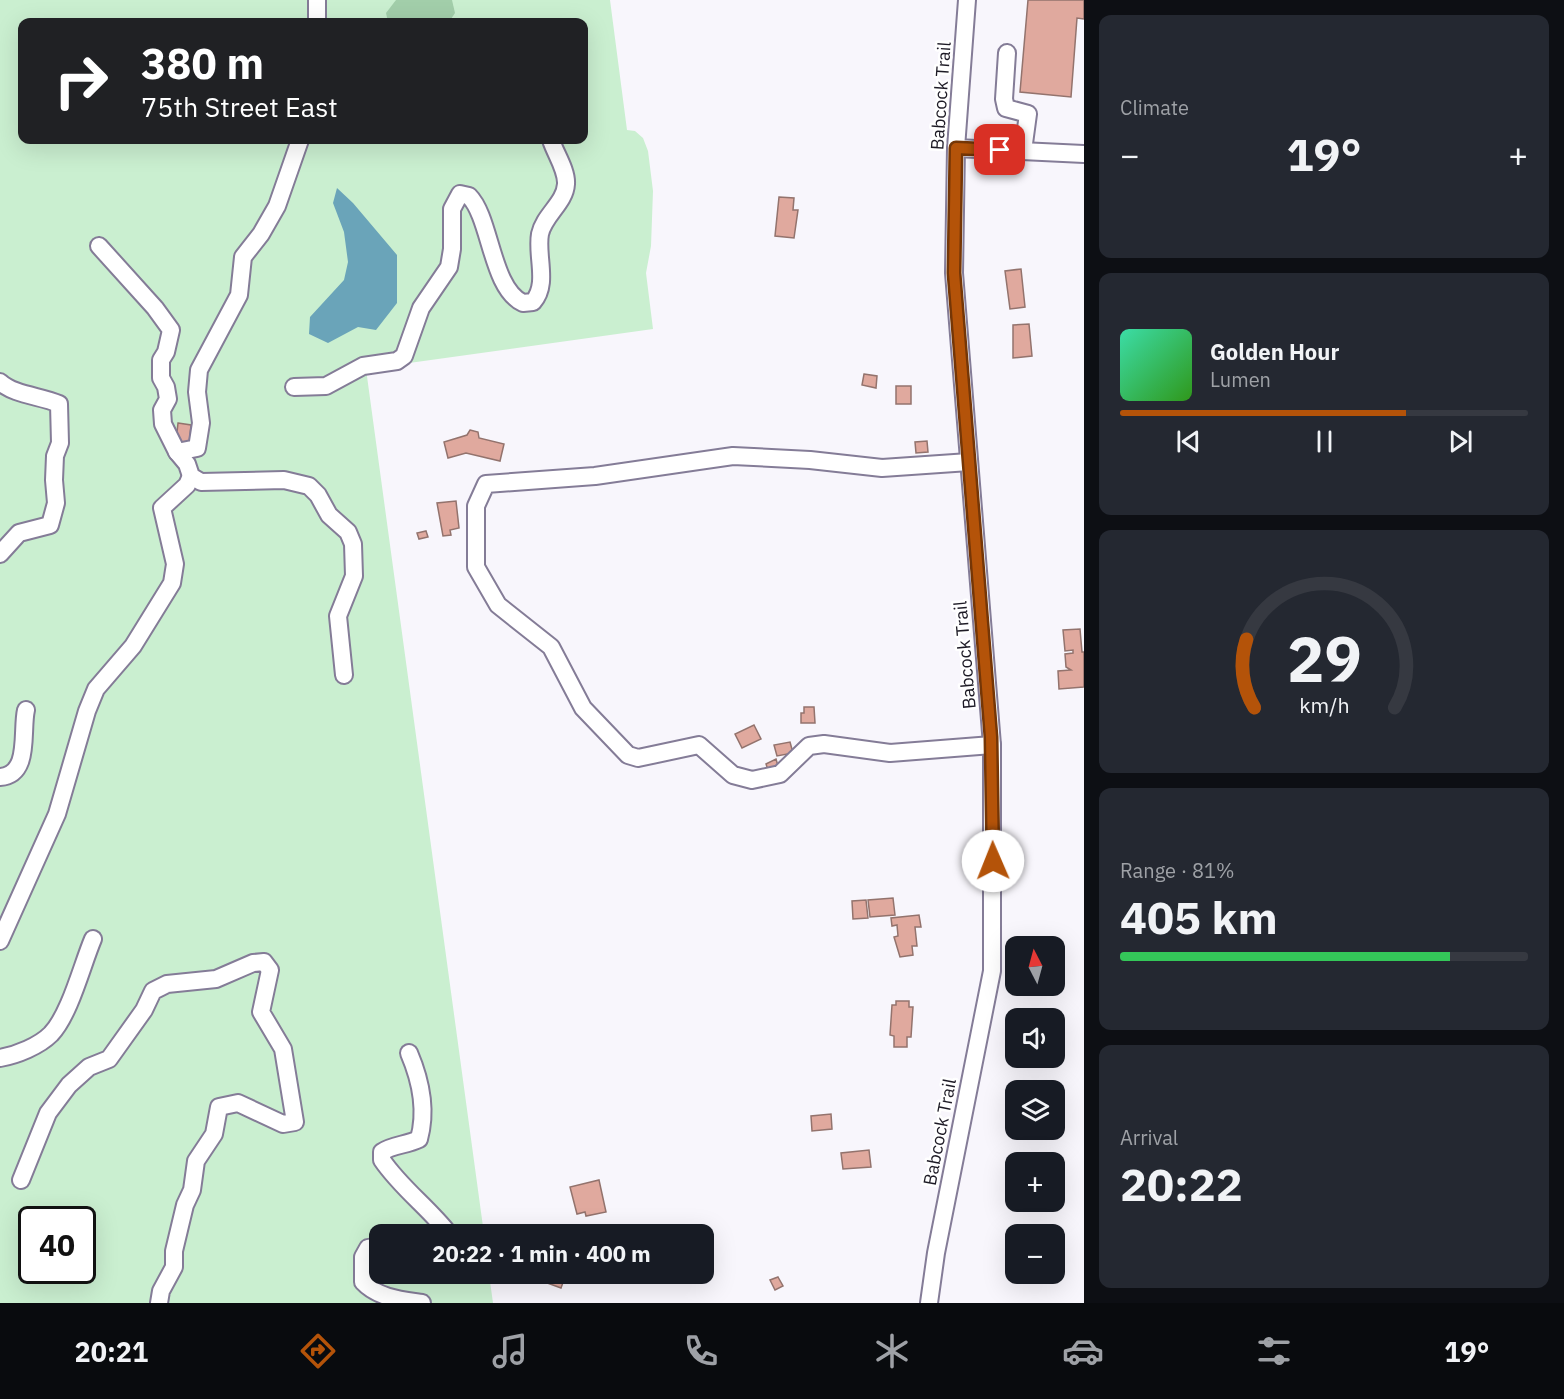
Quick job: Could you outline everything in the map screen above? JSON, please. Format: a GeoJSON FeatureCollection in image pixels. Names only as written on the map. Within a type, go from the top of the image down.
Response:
{"type":"FeatureCollection","features":[{"type":"Feature","properties":{"kind":"street"},"geometry":{"type":"LineString","coordinates":[[317,0],[317,18]]}},
{"type":"Feature","properties":{"kind":"street","name":"Babcock Trail"},"geometry":{"type":"LineString","coordinates":[[929,1303],[938,1242],[992,971],[992,745],[954,273],[956,148],[968,0]]}},
{"type":"Feature","properties":{"kind":"street"},"geometry":{"type":"LineString","coordinates":[[1007,53],[1004,99],[1006,108],[1029,114],[1023,151]]}},
{"type":"Feature","properties":{"kind":"street"},"geometry":{"type":"LineString","coordinates":[[177,452],[197,448],[201,423],[197,392],[199,370],[239,295],[243,257],[261,234],[277,206],[299,144]]}},
{"type":"Feature","properties":{"kind":"street"},"geometry":{"type":"LineString","coordinates":[[294,387],[326,386],[363,366],[398,361],[404,356],[421,308],[448,267],[452,249],[452,209],[460,194],[469,196],[476,204],[491,252],[511,294],[523,303],[533,302],[541,286],[539,246],[542,226],[566,187],[565,177],[553,144]]}},
{"type":"Feature","properties":{"kind":"street"},"geometry":{"type":"LineString","coordinates":[[956,148],[1084,154]]}},
{"type":"Feature","properties":{"kind":"street"},"geometry":{"type":"LineString","coordinates":[[99,246],[161,314],[171,330],[168,345],[161,360],[161,378],[166,387],[168,399],[162,410],[163,424],[177,452],[187,464],[191,476],[201,482],[284,480],[309,486],[318,495],[329,515],[348,532],[353,544],[354,576],[338,616],[344,675]]}},
{"type":"Feature","properties":{"kind":"street"},"geometry":{"type":"LineString","coordinates":[[0,382],[6,388],[43,397],[59,404],[60,443],[55,456],[56,503],[50,525],[19,533],[0,554]]}},
{"type":"Feature","properties":{"kind":"street"},"geometry":{"type":"LineString","coordinates":[[969,462],[882,468],[810,460],[733,456],[595,476],[486,484],[476,506],[476,567],[498,605],[551,647],[583,708],[628,755],[638,758],[699,745],[734,775],[752,780],[780,774],[809,746],[824,744],[890,753],[992,745]]}},
{"type":"Feature","properties":{"kind":"street"},"geometry":{"type":"LineString","coordinates":[[0,941],[57,814],[75,761],[87,711],[96,689],[134,646],[172,583],[175,564],[162,508],[187,485],[191,476]]}},
{"type":"Feature","properties":{"kind":"street"},"geometry":{"type":"LineString","coordinates":[[0,777],[15,771],[23,757],[22,725],[26,710]]}},
{"type":"Feature","properties":{"kind":"street"},"geometry":{"type":"LineString","coordinates":[[0,1058],[27,1049],[51,1034],[65,1011],[93,939]]}},
{"type":"Feature","properties":{"kind":"street"},"geometry":{"type":"LineString","coordinates":[[21,1180],[48,1113],[69,1085],[89,1067],[109,1059],[144,1010],[153,991],[167,984],[216,979],[253,963],[264,962],[270,970],[270,978],[261,1012],[284,1049],[295,1122],[284,1124],[238,1103],[219,1107],[214,1134],[196,1161],[192,1190],[185,1205],[174,1251],[174,1267],[161,1292],[159,1303]]}},
{"type":"Feature","properties":{"kind":"street"},"geometry":{"type":"LineString","coordinates":[[409,1053],[423,1101],[422,1128],[419,1139],[406,1146],[388,1148],[382,1152],[382,1161],[399,1182],[425,1204],[438,1224]]}},
{"type":"Feature","properties":{"kind":"street"},"geometry":{"type":"LineString","coordinates":[[369,1248],[363,1257],[363,1282],[370,1289],[395,1299],[422,1303]]}},
{"type":"Feature","properties":{"kind":"green space"},"geometry":{"type":"Polygon","coordinates":[[[0,0],[610,0],[627,130],[635,131],[643,138],[648,151],[653,191],[651,246],[646,273],[653,329],[366,369],[483,1224],[369,1224],[369,1284],[490,1284],[493,1303],[0,1303],[0,0]]]}},
{"type":"Feature","properties":{"kind":"green space"},"geometry":{"type":"Polygon","coordinates":[[[396,0],[452,0],[455,13],[452,18],[387,18],[386,13],[396,0]]]}},
{"type":"Feature","properties":{"kind":"water"},"geometry":{"type":"Polygon","coordinates":[[[337,188],[353,203],[397,255],[397,303],[376,330],[358,327],[328,343],[309,334],[310,317],[344,280],[348,262],[344,232],[333,203],[337,188]]]}},
{"type":"Feature","properties":{"kind":"building"},"geometry":{"type":"Polygon","coordinates":[[[1028,0],[1084,0],[1084,19],[1077,18],[1071,97],[1020,92],[1028,0]]]}},
{"type":"Feature","properties":{"kind":"building"},"geometry":{"type":"Polygon","coordinates":[[[779,197],[794,198],[793,210],[798,210],[794,238],[775,236],[779,197]]]}},
{"type":"Feature","properties":{"kind":"building"},"geometry":{"type":"Polygon","coordinates":[[[1021,269],[1025,307],[1010,309],[1005,271],[1021,269]]]}},
{"type":"Feature","properties":{"kind":"building"},"geometry":{"type":"Polygon","coordinates":[[[1029,324],[1032,356],[1013,358],[1013,325],[1029,324]]]}},
{"type":"Feature","properties":{"kind":"building"},"geometry":{"type":"Polygon","coordinates":[[[864,374],[877,376],[876,388],[862,385],[864,374]]]}},
{"type":"Feature","properties":{"kind":"building"},"geometry":{"type":"Polygon","coordinates":[[[896,386],[911,386],[911,404],[896,404],[896,386]]]}},
{"type":"Feature","properties":{"kind":"building"},"geometry":{"type":"Polygon","coordinates":[[[178,423],[191,425],[189,444],[176,442],[178,423]]]}},
{"type":"Feature","properties":{"kind":"building"},"geometry":{"type":"Polygon","coordinates":[[[470,430],[478,432],[479,438],[504,444],[500,461],[466,453],[448,458],[444,442],[467,435],[470,430]]]}},
{"type":"Feature","properties":{"kind":"building"},"geometry":{"type":"Polygon","coordinates":[[[927,441],[928,452],[916,453],[915,442],[927,441]]]}},
{"type":"Feature","properties":{"kind":"building"},"geometry":{"type":"Polygon","coordinates":[[[456,501],[459,528],[450,530],[451,535],[443,536],[437,503],[456,501]]]}},
{"type":"Feature","properties":{"kind":"building"},"geometry":{"type":"Polygon","coordinates":[[[426,531],[428,537],[419,539],[417,533],[426,531]]]}},
{"type":"Feature","properties":{"kind":"building"},"geometry":{"type":"Polygon","coordinates":[[[1080,629],[1082,652],[1084,652],[1084,687],[1059,689],[1058,671],[1071,670],[1066,667],[1065,654],[1073,653],[1073,650],[1065,651],[1063,630],[1080,629]]]}},
{"type":"Feature","properties":{"kind":"building"},"geometry":{"type":"Polygon","coordinates":[[[804,707],[814,707],[815,723],[801,723],[801,713],[804,713],[804,707]]]}},
{"type":"Feature","properties":{"kind":"building"},"geometry":{"type":"Polygon","coordinates":[[[754,725],[761,739],[742,748],[735,734],[754,725]]]}},
{"type":"Feature","properties":{"kind":"building"},"geometry":{"type":"Polygon","coordinates":[[[790,742],[793,753],[777,756],[774,745],[790,742]]]}},
{"type":"Feature","properties":{"kind":"building"},"geometry":{"type":"Polygon","coordinates":[[[776,759],[778,766],[768,770],[766,764],[776,759]]]}},
{"type":"Feature","properties":{"kind":"building"},"geometry":{"type":"Polygon","coordinates":[[[893,898],[895,915],[870,917],[868,900],[893,898]]]}},
{"type":"Feature","properties":{"kind":"building"},"geometry":{"type":"Polygon","coordinates":[[[866,900],[868,918],[853,919],[852,901],[866,900]]]}},
{"type":"Feature","properties":{"kind":"building"},"geometry":{"type":"Polygon","coordinates":[[[919,915],[921,927],[915,927],[917,946],[912,946],[913,955],[900,957],[894,937],[898,936],[897,925],[892,926],[891,918],[919,915]]]}},
{"type":"Feature","properties":{"kind":"building"},"geometry":{"type":"Polygon","coordinates":[[[896,1001],[909,1001],[909,1007],[913,1007],[911,1037],[907,1037],[907,1047],[894,1047],[894,1036],[890,1035],[892,1005],[896,1005],[896,1001]]]}},
{"type":"Feature","properties":{"kind":"building"},"geometry":{"type":"Polygon","coordinates":[[[831,1114],[832,1129],[812,1131],[811,1116],[831,1114]]]}},
{"type":"Feature","properties":{"kind":"building"},"geometry":{"type":"Polygon","coordinates":[[[869,1150],[871,1167],[843,1169],[841,1153],[869,1150]]]}},
{"type":"Feature","properties":{"kind":"building"},"geometry":{"type":"Polygon","coordinates":[[[599,1180],[606,1212],[586,1216],[585,1212],[577,1214],[570,1187],[599,1180]]]}},
{"type":"Feature","properties":{"kind":"building"},"geometry":{"type":"Polygon","coordinates":[[[778,1277],[783,1286],[775,1290],[770,1280],[778,1277]]]}},
{"type":"Feature","properties":{"kind":"building"},"geometry":{"type":"Polygon","coordinates":[[[550,1284],[562,1284],[561,1288],[550,1284]]]}},
{"type":"Feature","properties":{"kind":"route"},"geometry":{"type":"LineString","coordinates":[[993,861],[991,737],[954,273],[956,148],[1000,150]]}}]}
